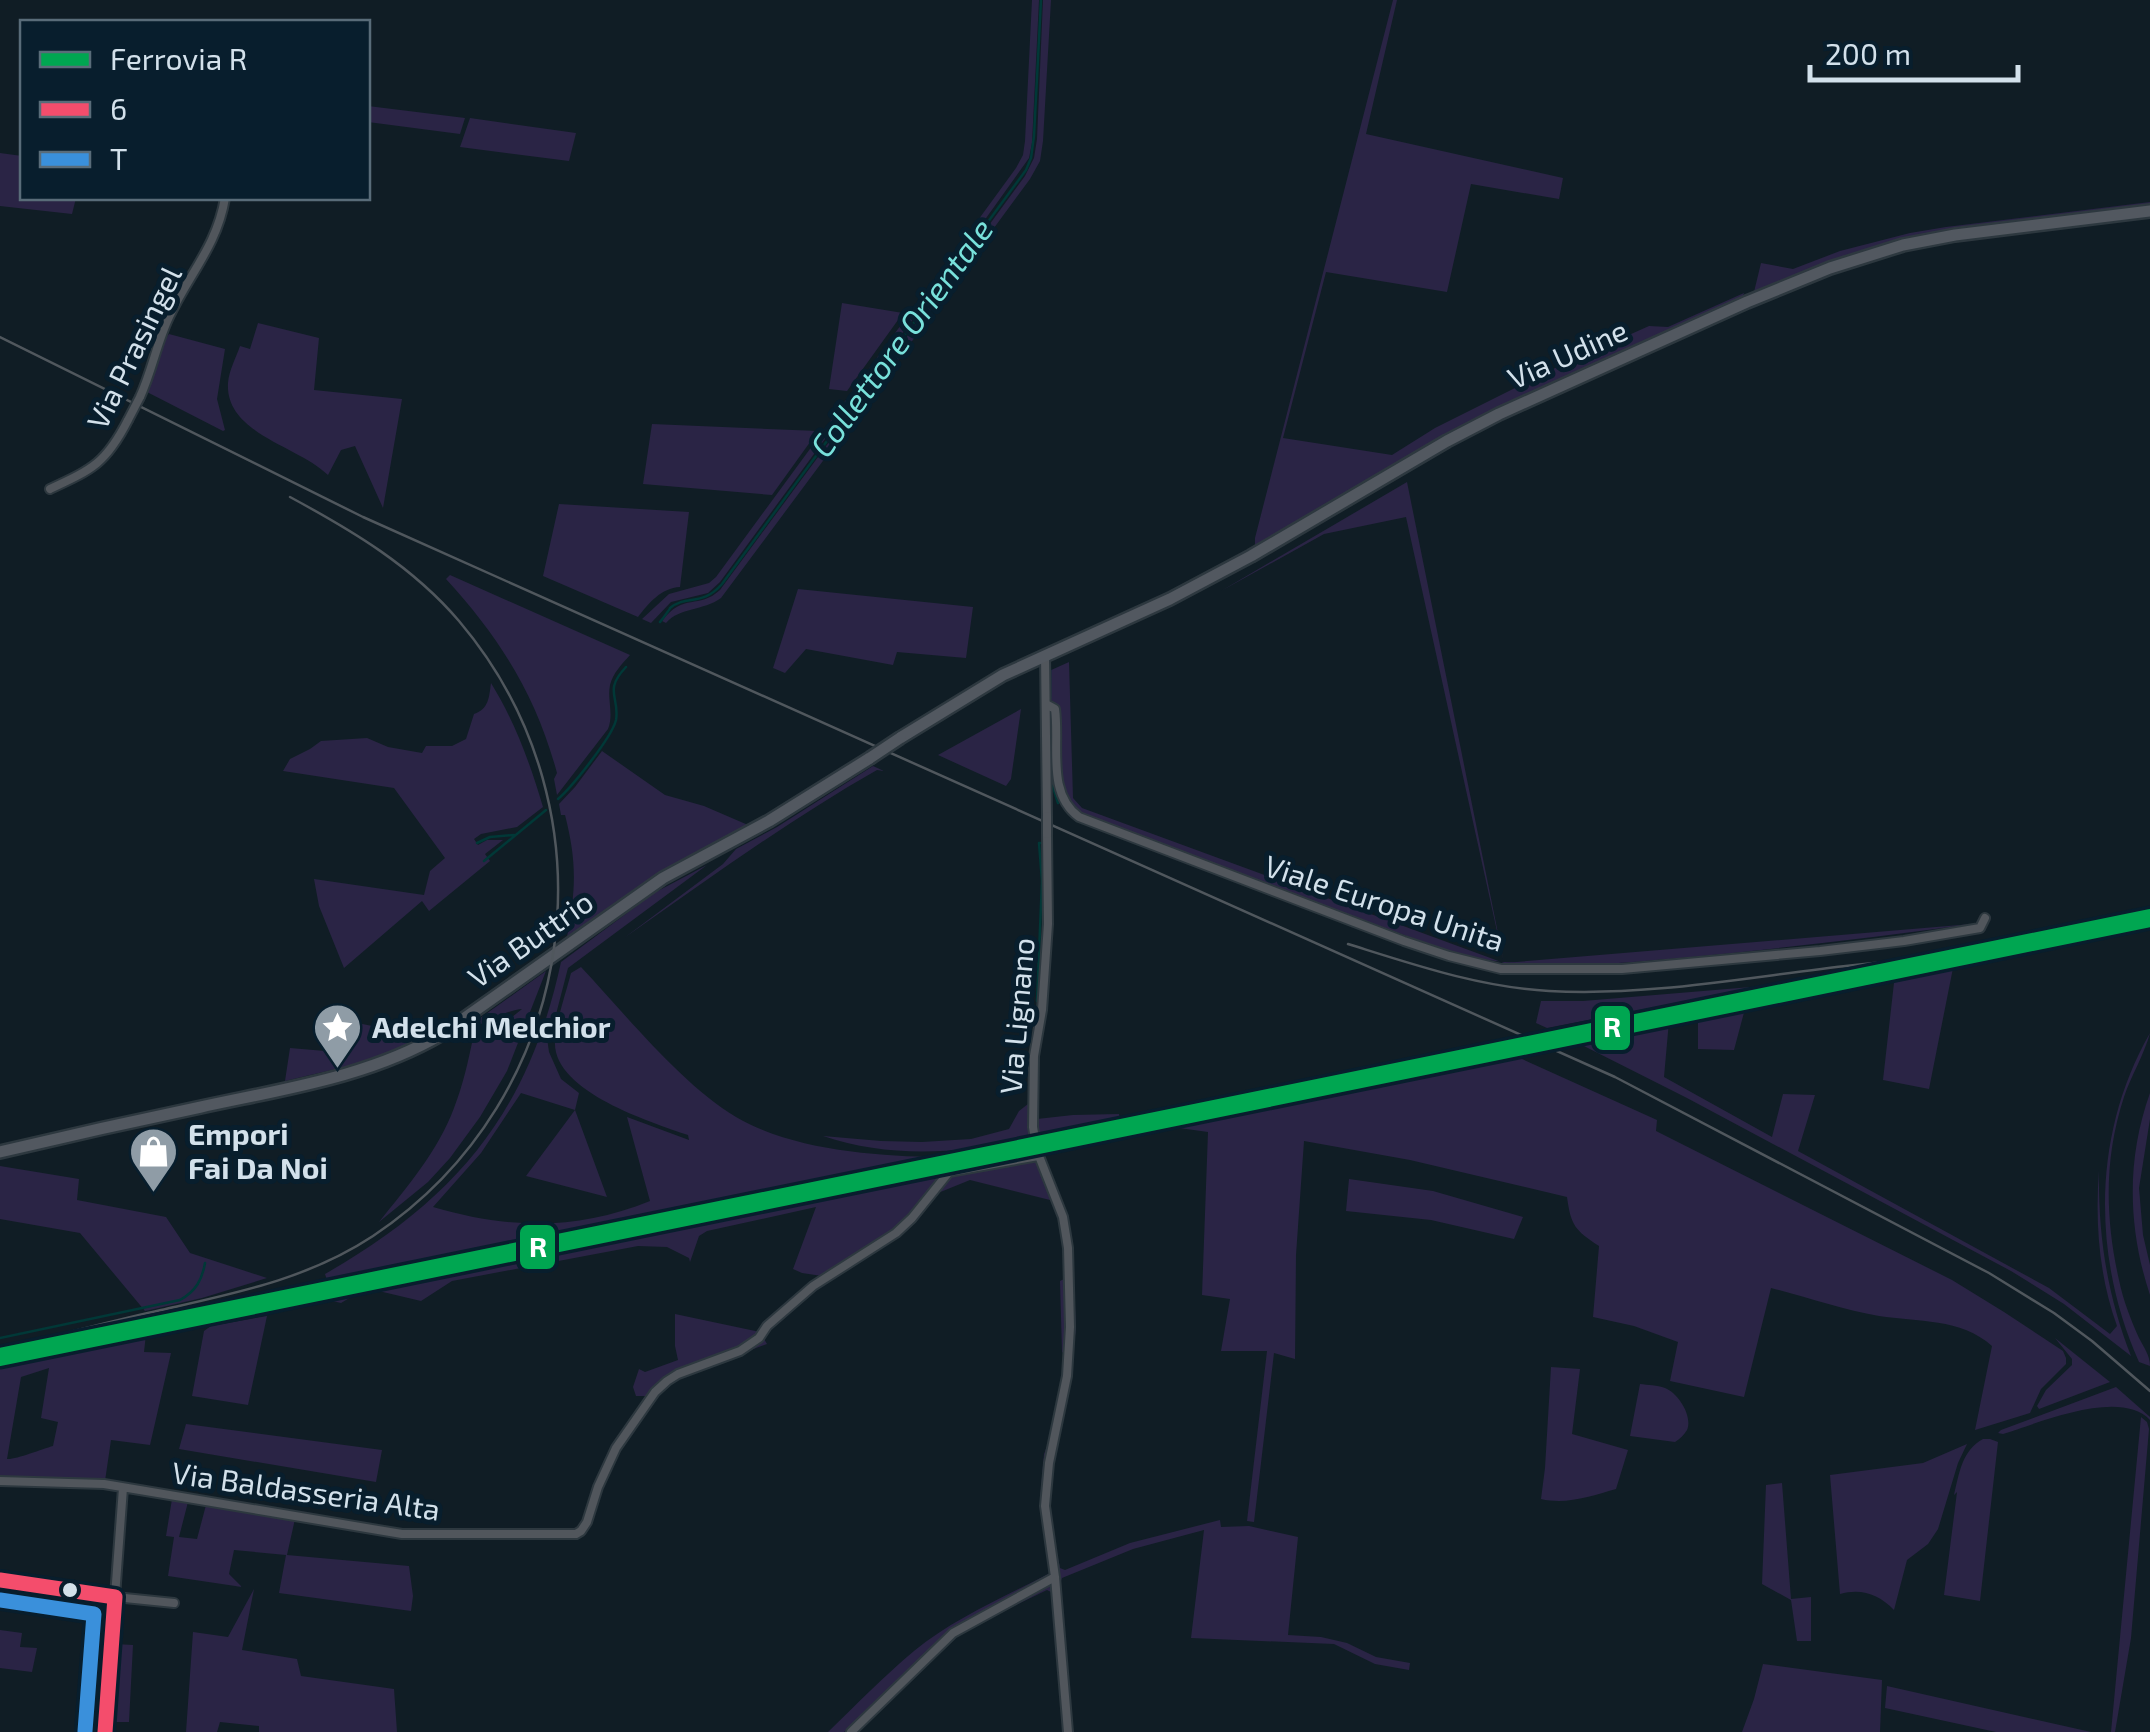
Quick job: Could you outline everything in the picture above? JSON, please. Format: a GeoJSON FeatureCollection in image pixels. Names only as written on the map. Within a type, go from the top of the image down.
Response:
{"type":"FeatureCollection","features":[{"type":"Feature","properties":{"kind":"street","name":"Via Prasingel"},"geometry":{"type":"LineString","coordinates":[[50,489],[97,465],[117,442],[140,398],[169,317],[220,226],[225,200]]}},
{"type":"Feature","properties":{"kind":"street","name":"Via Udine"},"geometry":{"type":"LineString","coordinates":[[1045,654],[1170,598],[1251,556],[1498,414],[1830,268],[1903,245],[1955,235],[2150,211]]}},
{"type":"Feature","properties":{"kind":"street","name":"Via Lignano"},"geometry":{"type":"LineString","coordinates":[[1045,654],[1048,924],[1033,1096],[1038,1156],[1063,1218],[1068,1248],[1070,1327],[1066,1376],[1045,1506],[1056,1577],[1068,1732]]}},
{"type":"Feature","properties":{"kind":"street","name":"Via Buttrio"},"geometry":{"type":"LineString","coordinates":[[0,1152],[354,1072],[428,1043],[663,878],[769,821],[1002,675],[1045,654]]}},
{"type":"Feature","properties":{"kind":"street","name":"Viale Europa Unita"},"geometry":{"type":"LineString","coordinates":[[1046,704],[1055,709],[1059,790],[1064,804],[1079,817],[1404,941],[1473,963],[1513,970],[1622,969],[1904,941],[1980,928],[1985,918]]}},
{"type":"Feature","properties":{"kind":"street","name":"Via Baldasseria Alta"},"geometry":{"type":"LineString","coordinates":[[0,1482],[76,1482],[123,1488],[402,1534],[576,1534],[587,1522],[605,1468],[628,1428],[667,1381],[740,1351],[759,1338],[767,1326],[813,1286],[896,1233],[949,1172],[1038,1156]]}},
{"type":"Feature","properties":{"kind":"street"},"geometry":{"type":"LineString","coordinates":[[105,1732],[123,1488]]}},
{"type":"Feature","properties":{"kind":"street"},"geometry":{"type":"LineString","coordinates":[[851,1732],[952,1634],[1056,1577]]}},
{"type":"Feature","properties":{"kind":"street"},"geometry":{"type":"LineString","coordinates":[[0,1580],[174,1603]]}},
{"type":"Feature","properties":{"kind":"shaded area"},"geometry":{"type":"Polygon","coordinates":[[[1032,0],[1039,0],[1029,158],[921,309],[914,308],[1023,155],[1032,0]]]}},
{"type":"Feature","properties":{"kind":"shaded area"},"geometry":{"type":"Polygon","coordinates":[[[1043,0],[1051,0],[1040,161],[933,311],[927,310],[1025,176],[1034,158],[1043,0]]]}},
{"type":"Feature","properties":{"kind":"shaded area"},"geometry":{"type":"Polygon","coordinates":[[[1393,0],[1397,0],[1366,134],[1563,178],[1559,199],[1471,184],[1447,292],[1326,272],[1283,438],[1392,455],[1435,428],[1553,369],[1649,326],[1668,327],[1744,293],[1742,299],[1493,411],[1255,546],[1255,538],[1393,0]]]}},
{"type":"Feature","properties":{"kind":"shaded area"},"geometry":{"type":"Polygon","coordinates":[[[370,106],[465,118],[460,134],[370,122],[370,106]]]}},
{"type":"Feature","properties":{"kind":"shaded area"},"geometry":{"type":"Polygon","coordinates":[[[470,118],[576,133],[569,161],[460,147],[470,118]]]}},
{"type":"Feature","properties":{"kind":"shaded area"},"geometry":{"type":"Polygon","coordinates":[[[0,153],[20,156],[20,200],[76,200],[72,214],[0,206],[0,153]]]}},
{"type":"Feature","properties":{"kind":"shaded area"},"geometry":{"type":"Polygon","coordinates":[[[2150,202],[2150,206],[1928,235],[1836,259],[1754,292],[1761,263],[1793,269],[1840,251],[1910,233],[2150,202]]]}},
{"type":"Feature","properties":{"kind":"shaded area"},"geometry":{"type":"Polygon","coordinates":[[[842,303],[903,313],[847,391],[829,389],[842,303]]]}},
{"type":"Feature","properties":{"kind":"shaded area"},"geometry":{"type":"Polygon","coordinates":[[[909,314],[916,315],[720,582],[708,593],[671,602],[651,623],[642,619],[669,594],[709,583],[716,577],[909,314]]]}},
{"type":"Feature","properties":{"kind":"shaded area"},"geometry":{"type":"Polygon","coordinates":[[[922,316],[930,317],[721,598],[678,614],[666,623],[662,621],[677,607],[720,590],[922,316]]]}},
{"type":"Feature","properties":{"kind":"shaded area"},"geometry":{"type":"Polygon","coordinates":[[[258,323],[319,338],[314,390],[402,399],[383,508],[355,446],[341,450],[328,475],[238,415],[230,400],[229,378],[240,346],[250,349],[258,323]]]}},
{"type":"Feature","properties":{"kind":"shaded area"},"geometry":{"type":"Polygon","coordinates":[[[169,334],[225,349],[217,399],[225,430],[147,392],[169,334]]]}},
{"type":"Feature","properties":{"kind":"shaded area"},"geometry":{"type":"Polygon","coordinates":[[[652,424],[818,431],[772,495],[643,484],[652,424]]]}},
{"type":"Feature","properties":{"kind":"shaded area"},"geometry":{"type":"Polygon","coordinates":[[[1407,482],[1504,962],[1406,517],[1324,534],[1221,591],[1407,482]]]}},
{"type":"Feature","properties":{"kind":"shaded area"},"geometry":{"type":"Polygon","coordinates":[[[559,504],[689,512],[680,587],[661,593],[638,617],[543,576],[559,504]]]}},
{"type":"Feature","properties":{"kind":"shaded area"},"geometry":{"type":"Polygon","coordinates":[[[450,575],[630,655],[610,685],[608,729],[557,795],[557,773],[527,693],[483,623],[446,579],[450,575]]]}},
{"type":"Feature","properties":{"kind":"shaded area"},"geometry":{"type":"Polygon","coordinates":[[[798,589],[973,607],[966,658],[897,652],[893,665],[806,649],[785,673],[773,668],[798,589]]]}},
{"type":"Feature","properties":{"kind":"shaded area"},"geometry":{"type":"Polygon","coordinates":[[[1069,662],[1073,798],[1082,808],[1499,961],[1456,954],[1080,813],[1068,801],[1060,777],[1059,709],[1049,698],[1049,671],[1069,662]]]}},
{"type":"Feature","properties":{"kind":"shaded area"},"geometry":{"type":"Polygon","coordinates":[[[491,683],[521,743],[543,807],[517,827],[474,839],[478,845],[487,840],[503,840],[485,854],[490,861],[429,911],[422,901],[344,968],[319,906],[314,879],[424,895],[430,871],[445,858],[394,788],[283,771],[290,759],[321,741],[367,738],[388,747],[422,753],[426,746],[452,746],[466,739],[474,714],[487,702],[491,683]]]}},
{"type":"Feature","properties":{"kind":"shaded area"},"geometry":{"type":"Polygon","coordinates":[[[1021,709],[1011,779],[1006,786],[938,755],[1021,709]]]}},
{"type":"Feature","properties":{"kind":"shaded area"},"geometry":{"type":"Polygon","coordinates":[[[602,751],[665,795],[748,825],[657,874],[567,937],[573,862],[565,815],[561,815],[559,804],[602,751]]]}},
{"type":"Feature","properties":{"kind":"shaded area"},"geometry":{"type":"Polygon","coordinates":[[[873,766],[884,771],[877,770],[812,809],[624,938],[723,864],[736,849],[873,766]]]}},
{"type":"Feature","properties":{"kind":"shaded area"},"geometry":{"type":"Polygon","coordinates":[[[707,865],[568,968],[547,1038],[561,1079],[579,1093],[575,1110],[521,1093],[481,1153],[433,1207],[488,1220],[542,1224],[623,1211],[650,1201],[627,1117],[689,1140],[688,1135],[606,1102],[569,1075],[558,1059],[555,1041],[559,1016],[571,973],[581,967],[674,1067],[736,1117],[808,1144],[861,1153],[939,1157],[328,1283],[325,1274],[413,1215],[481,1146],[529,1063],[561,962],[654,893],[707,865]]]}},
{"type":"Feature","properties":{"kind":"shaded area"},"geometry":{"type":"Polygon","coordinates":[[[1972,924],[1661,960],[1573,965],[1510,962],[1972,924]]]}},
{"type":"Feature","properties":{"kind":"shaded area"},"geometry":{"type":"Polygon","coordinates":[[[1954,963],[1929,1089],[1883,1080],[1895,974],[1954,963]]]}},
{"type":"Feature","properties":{"kind":"shaded area"},"geometry":{"type":"Polygon","coordinates":[[[546,971],[507,1071],[480,1117],[428,1182],[379,1222],[421,1168],[447,1124],[473,1038],[506,1022],[522,1009],[458,1034],[546,971]]]}},
{"type":"Feature","properties":{"kind":"shaded area"},"geometry":{"type":"Polygon","coordinates":[[[1763,986],[1547,1028],[1536,1023],[1541,1001],[1763,986]]]}},
{"type":"Feature","properties":{"kind":"shaded area"},"geometry":{"type":"Polygon","coordinates":[[[1746,1005],[1734,1050],[1698,1049],[1698,1015],[1746,1005]]]}},
{"type":"Feature","properties":{"kind":"shaded area"},"geometry":{"type":"Polygon","coordinates":[[[338,1019],[382,1028],[395,1019],[430,1031],[378,1059],[285,1081],[290,1048],[325,1051],[338,1019]]]}},
{"type":"Feature","properties":{"kind":"shaded area"},"geometry":{"type":"Polygon","coordinates":[[[1669,1021],[1664,1077],[1772,1137],[1783,1094],[1815,1095],[1798,1151],[2049,1288],[2110,1334],[2117,1326],[2100,1249],[2099,1170],[2106,1264],[2131,1356],[2064,1304],[2011,1271],[1574,1041],[1669,1021]]]}},
{"type":"Feature","properties":{"kind":"shaded area"},"geometry":{"type":"Polygon","coordinates":[[[2150,1033],[2117,1120],[2109,1188],[2114,1257],[2150,1366],[2139,1362],[2124,1322],[2113,1280],[2105,1196],[2117,1112],[2150,1033]]]}},
{"type":"Feature","properties":{"kind":"shaded area"},"geometry":{"type":"Polygon","coordinates":[[[1513,1055],[1657,1120],[1656,1131],[1952,1280],[2063,1351],[2066,1364],[2041,1389],[2030,1413],[1975,1430],[1992,1346],[1980,1337],[1953,1326],[1866,1313],[1771,1288],[1744,1397],[1670,1381],[1678,1342],[1593,1317],[1599,1246],[1575,1226],[1567,1197],[1410,1160],[1304,1141],[1296,1255],[1295,1359],[1274,1353],[1254,1522],[1247,1521],[1267,1351],[1221,1351],[1230,1299],[1202,1295],[1208,1132],[1165,1126],[1513,1055]]]}},
{"type":"Feature","properties":{"kind":"shaded area"},"geometry":{"type":"Polygon","coordinates":[[[2150,1093],[2139,1188],[2150,1265],[2150,1295],[2137,1245],[2133,1194],[2137,1144],[2150,1093]]]}},
{"type":"Feature","properties":{"kind":"shaded area"},"geometry":{"type":"Polygon","coordinates":[[[1028,1104],[1030,1139],[1004,1144],[900,1151],[823,1136],[922,1142],[971,1139],[1009,1129],[1028,1104]]]}},
{"type":"Feature","properties":{"kind":"shaded area"},"geometry":{"type":"Polygon","coordinates":[[[575,1110],[607,1197],[526,1176],[575,1110]]]}},
{"type":"Feature","properties":{"kind":"shaded area"},"geometry":{"type":"Polygon","coordinates":[[[1119,1114],[1120,1121],[1038,1138],[1037,1119],[1119,1114]]]}},
{"type":"Feature","properties":{"kind":"shaded area"},"geometry":{"type":"Polygon","coordinates":[[[1033,1152],[1054,1201],[970,1180],[938,1193],[885,1238],[822,1276],[793,1269],[816,1207],[707,1231],[699,1236],[690,1262],[667,1247],[638,1246],[452,1281],[421,1301],[367,1288],[1033,1152]]]}},
{"type":"Feature","properties":{"kind":"shaded area"},"geometry":{"type":"Polygon","coordinates":[[[0,1166],[79,1179],[77,1200],[166,1217],[190,1253],[267,1278],[145,1311],[80,1233],[0,1219],[0,1166]]]}},
{"type":"Feature","properties":{"kind":"shaded area"},"geometry":{"type":"Polygon","coordinates":[[[1349,1179],[1433,1191],[1523,1217],[1514,1239],[1431,1220],[1346,1211],[1349,1179]]]}},
{"type":"Feature","properties":{"kind":"shaded area"},"geometry":{"type":"Polygon","coordinates":[[[1064,1255],[1073,1259],[1076,1329],[1048,1507],[1060,1568],[1065,1570],[1130,1543],[1220,1520],[1221,1527],[1249,1526],[1298,1537],[1288,1635],[1321,1637],[1347,1643],[1376,1657],[1410,1663],[1409,1670],[1375,1664],[1334,1644],[1191,1638],[1204,1530],[1133,1549],[1062,1578],[1059,1587],[1072,1732],[1064,1732],[1057,1633],[1051,1592],[1047,1590],[964,1630],[942,1647],[937,1642],[844,1732],[828,1732],[929,1639],[1050,1573],[1040,1500],[1044,1454],[1054,1427],[1065,1354],[1060,1281],[1064,1279],[1064,1255]]]}},
{"type":"Feature","properties":{"kind":"shaded area"},"geometry":{"type":"Polygon","coordinates":[[[365,1289],[341,1303],[320,1298],[365,1289]]]}},
{"type":"Feature","properties":{"kind":"shaded area"},"geometry":{"type":"Polygon","coordinates":[[[675,1314],[760,1332],[767,1344],[679,1370],[661,1380],[646,1396],[636,1396],[633,1387],[639,1369],[645,1372],[678,1360],[675,1314]]]}},
{"type":"Feature","properties":{"kind":"shaded area"},"geometry":{"type":"Polygon","coordinates":[[[267,1316],[248,1405],[192,1396],[204,1331],[211,1326],[267,1316]]]}},
{"type":"Feature","properties":{"kind":"shaded area"},"geometry":{"type":"Polygon","coordinates":[[[201,1322],[200,1328],[146,1334],[144,1352],[171,1353],[150,1445],[111,1440],[105,1481],[0,1478],[0,1363],[201,1322]],[[49,1368],[21,1377],[7,1459],[53,1446],[58,1422],[41,1418],[49,1368]]]}},
{"type":"Feature","properties":{"kind":"shaded area"},"geometry":{"type":"Polygon","coordinates":[[[2055,1338],[2110,1382],[2039,1409],[2046,1390],[2072,1365],[2072,1359],[2055,1338]]]}},
{"type":"Feature","properties":{"kind":"shaded area"},"geometry":{"type":"Polygon","coordinates":[[[1551,1367],[1580,1369],[1572,1434],[1628,1450],[1616,1489],[1570,1500],[1541,1499],[1551,1367]]]}},
{"type":"Feature","properties":{"kind":"shaded area"},"geometry":{"type":"Polygon","coordinates":[[[1640,1384],[1665,1388],[1683,1406],[1687,1430],[1675,1442],[1630,1436],[1640,1384]]]}},
{"type":"Feature","properties":{"kind":"shaded area"},"geometry":{"type":"Polygon","coordinates":[[[2116,1387],[2150,1420],[2137,1411],[2100,1407],[1998,1433],[2001,1430],[2116,1387]]]}},
{"type":"Feature","properties":{"kind":"shaded area"},"geometry":{"type":"Polygon","coordinates":[[[2141,1417],[2149,1429],[2131,1638],[2115,1732],[2111,1732],[2141,1417]]]}},
{"type":"Feature","properties":{"kind":"shaded area"},"geometry":{"type":"Polygon","coordinates":[[[186,1424],[382,1450],[376,1482],[179,1449],[186,1424]]]}},
{"type":"Feature","properties":{"kind":"shaded area"},"geometry":{"type":"Polygon","coordinates":[[[1983,1439],[1998,1442],[1980,1601],[1944,1595],[1957,1492],[1954,1495],[1962,1463],[1983,1439]]]}},
{"type":"Feature","properties":{"kind":"shaded area"},"geometry":{"type":"Polygon","coordinates":[[[1967,1444],[1938,1529],[1928,1544],[1907,1560],[1894,1610],[1869,1594],[1840,1594],[1830,1475],[1923,1463],[1967,1444]]]}},
{"type":"Feature","properties":{"kind":"shaded area"},"geometry":{"type":"Polygon","coordinates":[[[1782,1483],[1791,1599],[1811,1597],[1811,1641],[1797,1641],[1791,1600],[1762,1584],[1766,1485],[1782,1483]]]}},
{"type":"Feature","properties":{"kind":"shaded area"},"geometry":{"type":"Polygon","coordinates":[[[172,1499],[188,1502],[179,1537],[197,1539],[206,1505],[295,1519],[287,1555],[409,1566],[411,1611],[279,1593],[286,1555],[234,1550],[229,1574],[242,1587],[168,1576],[174,1537],[166,1536],[172,1499]]]}},
{"type":"Feature","properties":{"kind":"shaded area"},"geometry":{"type":"Polygon","coordinates":[[[254,1589],[242,1650],[297,1659],[301,1676],[394,1689],[397,1732],[259,1732],[259,1726],[220,1722],[217,1732],[186,1732],[193,1632],[228,1637],[254,1589]]]}},
{"type":"Feature","properties":{"kind":"shaded area"},"geometry":{"type":"Polygon","coordinates":[[[0,1630],[22,1633],[20,1647],[37,1648],[32,1672],[0,1668],[0,1630]]]}},
{"type":"Feature","properties":{"kind":"shaded area"},"geometry":{"type":"Polygon","coordinates":[[[88,1644],[106,1646],[100,1714],[83,1713],[88,1644]]]}},
{"type":"Feature","properties":{"kind":"shaded area"},"geometry":{"type":"Polygon","coordinates":[[[115,1644],[133,1645],[129,1722],[110,1722],[115,1644]]]}},
{"type":"Feature","properties":{"kind":"shaded area"},"geometry":{"type":"Polygon","coordinates":[[[1763,1664],[1882,1680],[1880,1732],[1742,1732],[1763,1664]]]}},
{"type":"Feature","properties":{"kind":"shaded area"},"geometry":{"type":"Polygon","coordinates":[[[1887,1686],[2091,1732],[1996,1732],[1885,1708],[1887,1686]]]}},
{"type":"Feature","properties":{"kind":"waterway","name":"Collettore Orientale"},"geometry":{"type":"LineString","coordinates":[[660,622],[676,604],[708,595],[722,584],[1026,170],[1034,136],[1041,0]]}},
{"type":"Feature","properties":{"kind":"waterway"},"geometry":{"type":"LineString","coordinates":[[1181,600],[1209,585]]}},
{"type":"Feature","properties":{"kind":"waterway","name":"Collettore Orientale"},"geometry":{"type":"LineString","coordinates":[[558,799],[613,728],[617,712],[615,682],[626,667]]}},
{"type":"Feature","properties":{"kind":"waterway"},"geometry":{"type":"LineString","coordinates":[[1050,669],[1050,699]]}},
{"type":"Feature","properties":{"kind":"waterway"},"geometry":{"type":"LineString","coordinates":[[1051,712],[1052,784],[1058,803]]}},
{"type":"Feature","properties":{"kind":"waterway","name":"Collettore Orientale"},"geometry":{"type":"LineString","coordinates":[[484,861],[546,810]]}},
{"type":"Feature","properties":{"kind":"waterway"},"geometry":{"type":"LineString","coordinates":[[477,843],[490,837],[514,835]]}},
{"type":"Feature","properties":{"kind":"waterway"},"geometry":{"type":"LineString","coordinates":[[1037,1001],[1041,843]]}},
{"type":"Feature","properties":{"kind":"waterway","name":"Collettore Orientale"},"geometry":{"type":"LineString","coordinates":[[0,1338],[180,1300],[197,1284],[205,1263]]}},
{"type":"Feature","properties":{"kind":"railway"},"geometry":{"type":"LineString","coordinates":[[0,337],[363,517],[1615,1077],[1989,1273],[2054,1313],[2150,1391]]}},
{"type":"Feature","properties":{"kind":"railway"},"geometry":{"type":"LineString","coordinates":[[0,1348],[244,1290],[297,1274],[348,1251],[373,1236],[443,1178],[496,1108],[534,1031],[554,948],[557,863],[543,778],[510,696],[459,621],[422,583],[359,537],[290,497]]}},
{"type":"Feature","properties":{"kind":"railway"},"geometry":{"type":"LineString","coordinates":[[1348,944],[1472,980],[1549,991],[1645,990],[1932,959]]}},
{"type":"Feature","properties":{"kind":"rail line","name":"R"},"geometry":{"type":"LineString","coordinates":[[0,1357],[2150,918]]}},
{"type":"Feature","properties":{"kind":"transit line","name":"6"},"geometry":{"type":"LineString","coordinates":[[0,1580],[115,1597]]}},
{"type":"Feature","properties":{"kind":"transit line","name":"6"},"geometry":{"type":"LineString","coordinates":[[105,1732],[115,1597]]}},
{"type":"Feature","properties":{"kind":"transit line","name":"T"},"geometry":{"type":"LineString","coordinates":[[0,1600],[94,1614],[85,1731]]}},
{"type":"Feature","properties":{"kind":"place","name":"Adelchi Melchior"},"geometry":{"type":"Point","coordinates":[337,1070]}},
{"type":"Feature","properties":{"kind":"place","name":"Empori Fai Da Noi"},"geometry":{"type":"Point","coordinates":[153,1194]}}]}
